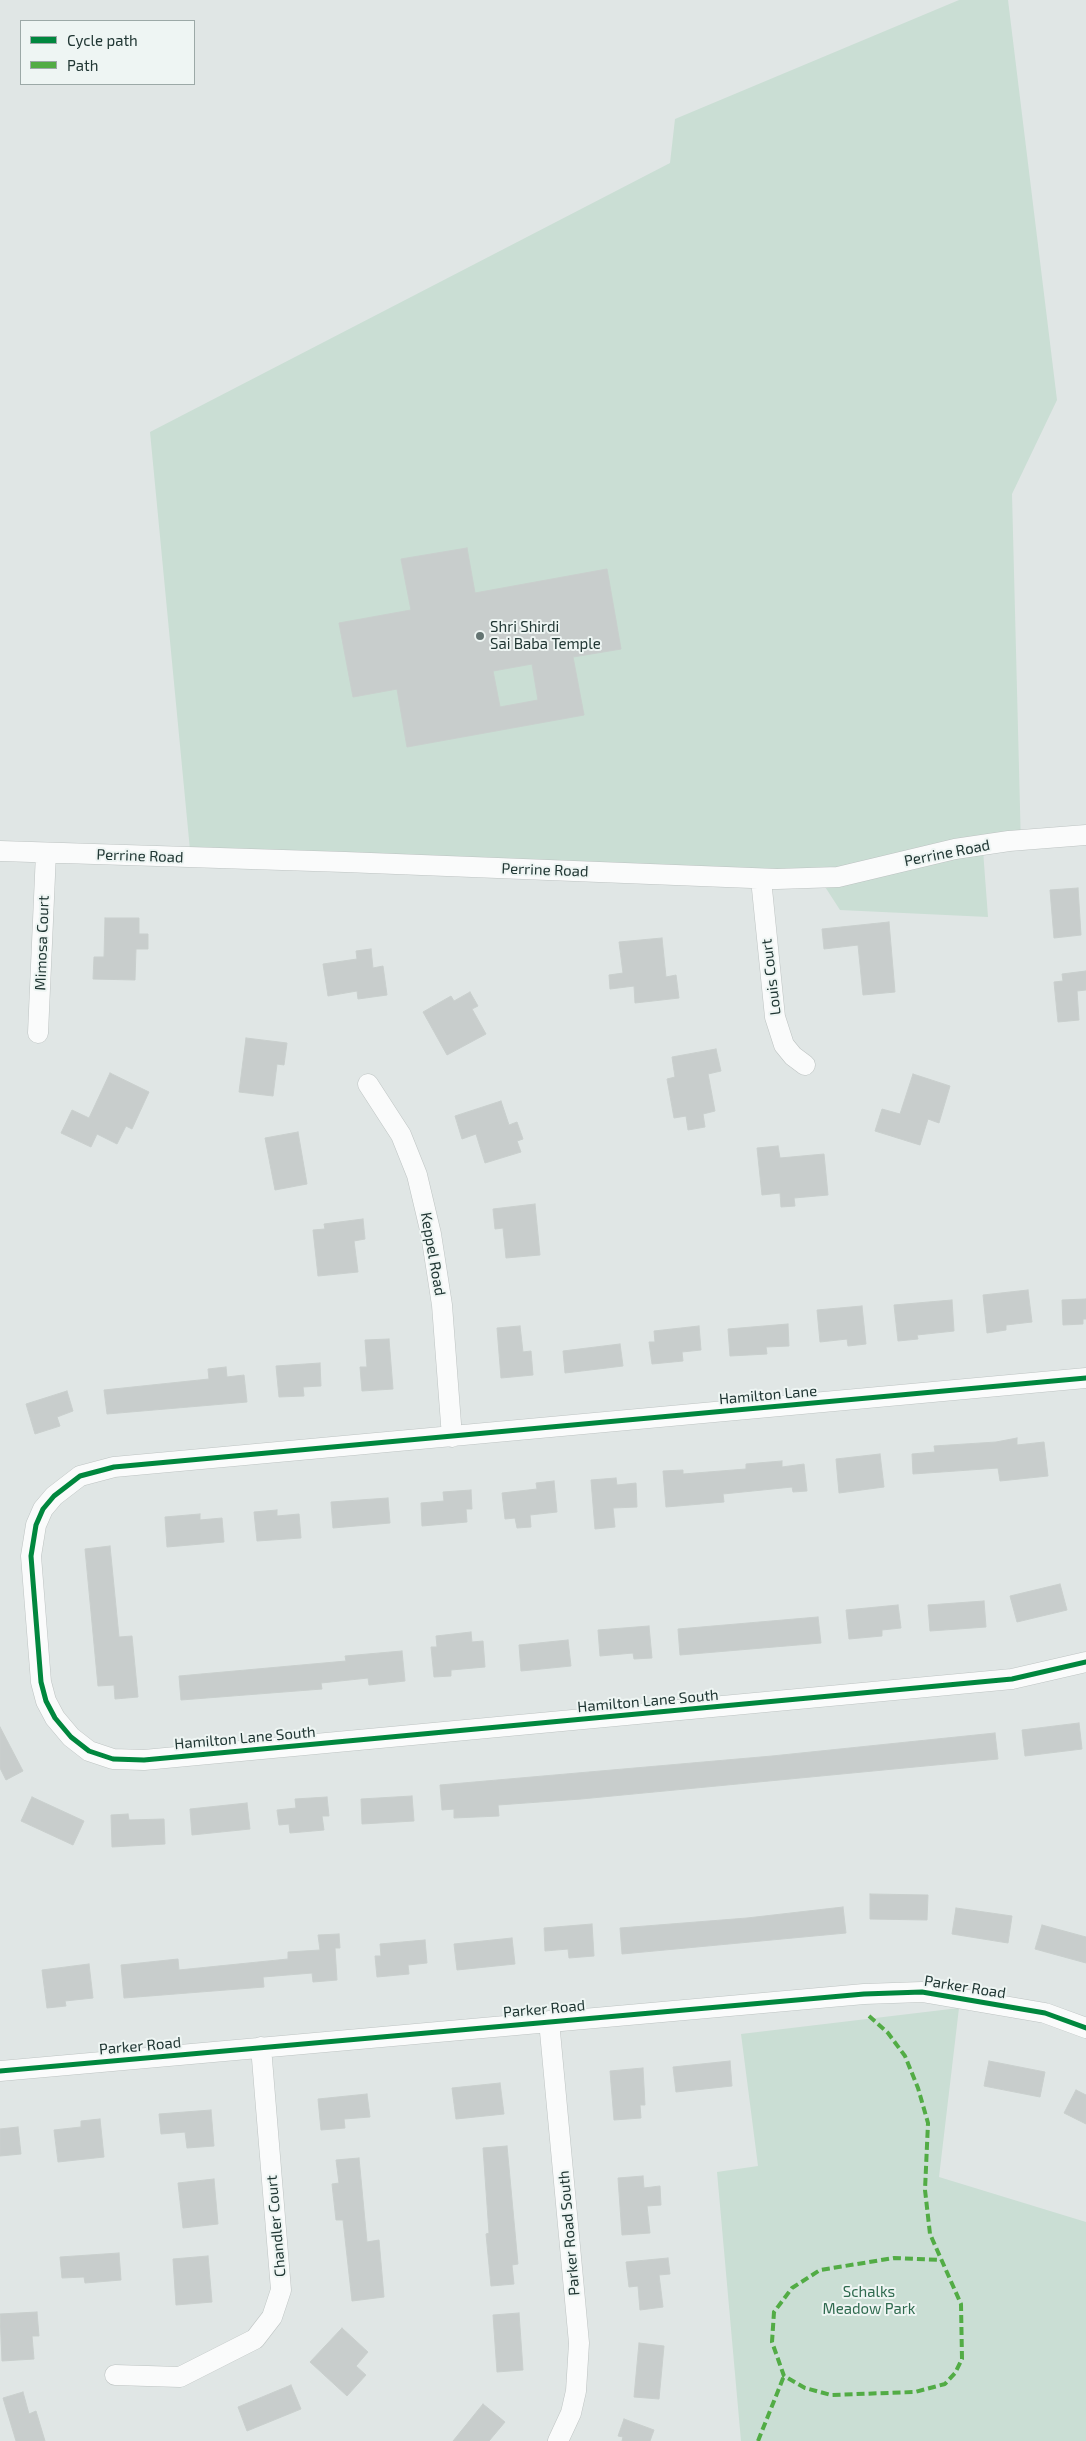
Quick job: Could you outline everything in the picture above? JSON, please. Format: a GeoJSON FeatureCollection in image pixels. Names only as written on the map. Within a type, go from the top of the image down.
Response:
{"type":"FeatureCollection","features":[{"type":"Feature","properties":{"kind":"street","name":"Perrine Road"},"geometry":{"type":"LineString","coordinates":[[0,852],[345,862],[761,879],[838,877],[955,849],[1010,841],[1086,835]]}},
{"type":"Feature","properties":{"kind":"street","name":"Mimosa Court"},"geometry":{"type":"LineString","coordinates":[[38,1033],[46,853]]}},
{"type":"Feature","properties":{"kind":"street","name":"Louis Court"},"geometry":{"type":"LineString","coordinates":[[761,879],[775,1017],[784,1045],[793,1056],[805,1065]]}},
{"type":"Feature","properties":{"kind":"street","name":"Keppel Road"},"geometry":{"type":"LineString","coordinates":[[368,1084],[401,1135],[417,1175],[429,1226],[442,1305],[452,1437]]}},
{"type":"Feature","properties":{"kind":"street","name":"Hamilton Lane"},"geometry":{"type":"LineString","coordinates":[[452,1437],[1086,1378]]}},
{"type":"Feature","properties":{"kind":"street","name":"Hamilton Lane South"},"geometry":{"type":"LineString","coordinates":[[452,1437],[114,1467],[80,1476],[66,1485],[43,1509],[36,1525],[30,1556],[41,1682],[46,1701],[55,1718],[71,1737],[90,1752],[113,1760],[144,1760],[1012,1679],[1086,1662]]}},
{"type":"Feature","properties":{"kind":"street","name":"Parker Road"},"geometry":{"type":"LineString","coordinates":[[0,2071],[864,1994],[922,1992],[1044,2013],[1086,2028]]}},
{"type":"Feature","properties":{"kind":"street","name":"Parker Road South"},"geometry":{"type":"LineString","coordinates":[[549,2022],[579,2343],[576,2390],[571,2413],[558,2441]]}},
{"type":"Feature","properties":{"kind":"street","name":"Chandler Court"},"geometry":{"type":"LineString","coordinates":[[115,2375],[180,2377],[255,2339],[272,2317],[281,2290],[261,2047]]}},
{"type":"Feature","properties":{"kind":"green space"},"geometry":{"type":"Polygon","coordinates":[[[959,0],[1008,0],[1057,400],[1012,494],[1021,847],[983,850],[988,917],[840,910],[820,879],[190,850],[150,432],[670,163],[675,119],[959,0]]]}},
{"type":"Feature","properties":{"kind":"green space","name":"Schalks Meadow Park"},"geometry":{"type":"Polygon","coordinates":[[[959,2008],[939,2177],[1086,2222],[1086,2441],[741,2441],[717,2172],[758,2166],[741,2034],[959,2008]]]}},
{"type":"Feature","properties":{"kind":"building","name":"Shri Shirdi Sai Baba Temple"},"geometry":{"type":"Polygon","coordinates":[[[467,548],[475,593],[607,569],[621,649],[573,657],[584,715],[407,747],[397,689],[353,697],[339,623],[411,610],[401,559],[467,548]],[[532,664],[493,671],[500,707],[538,700],[532,664]]]}},
{"type":"Feature","properties":{"kind":"building"},"geometry":{"type":"Polygon","coordinates":[[[1078,888],[1081,935],[1054,938],[1050,890],[1078,888]]]}},
{"type":"Feature","properties":{"kind":"building"},"geometry":{"type":"Polygon","coordinates":[[[105,918],[139,918],[139,934],[148,934],[148,949],[136,949],[135,980],[93,979],[94,957],[104,957],[105,918]]]}},
{"type":"Feature","properties":{"kind":"building"},"geometry":{"type":"Polygon","coordinates":[[[889,922],[895,992],[863,995],[858,945],[824,949],[822,929],[889,922]]]}},
{"type":"Feature","properties":{"kind":"building"},"geometry":{"type":"Polygon","coordinates":[[[662,938],[666,977],[676,975],[679,998],[635,1003],[634,986],[610,989],[609,975],[623,973],[619,942],[662,938]]]}},
{"type":"Feature","properties":{"kind":"building"},"geometry":{"type":"Polygon","coordinates":[[[371,949],[373,968],[383,966],[387,995],[358,999],[357,991],[328,996],[323,964],[357,959],[356,951],[371,949]]]}},
{"type":"Feature","properties":{"kind":"building"},"geometry":{"type":"Polygon","coordinates":[[[1086,971],[1086,990],[1077,991],[1079,1020],[1058,1022],[1054,982],[1063,981],[1062,974],[1086,971]]]}},
{"type":"Feature","properties":{"kind":"building"},"geometry":{"type":"Polygon","coordinates":[[[470,992],[478,1006],[472,1009],[486,1034],[447,1055],[423,1012],[451,996],[454,1001],[470,992]]]}},
{"type":"Feature","properties":{"kind":"building"},"geometry":{"type":"Polygon","coordinates":[[[246,1038],[287,1043],[284,1065],[277,1064],[273,1096],[239,1092],[246,1038]]]}},
{"type":"Feature","properties":{"kind":"building"},"geometry":{"type":"Polygon","coordinates":[[[716,1049],[721,1071],[708,1074],[715,1111],[703,1114],[705,1127],[688,1130],[686,1116],[674,1118],[667,1079],[675,1077],[672,1057],[716,1049]]]}},
{"type":"Feature","properties":{"kind":"building"},"geometry":{"type":"Polygon","coordinates":[[[110,1073],[149,1092],[132,1129],[126,1126],[117,1144],[97,1134],[91,1147],[61,1133],[72,1110],[89,1118],[110,1073]]]}},
{"type":"Feature","properties":{"kind":"building"},"geometry":{"type":"Polygon","coordinates":[[[913,1074],[950,1086],[939,1123],[928,1119],[920,1145],[875,1131],[882,1109],[900,1114],[913,1074]]]}},
{"type":"Feature","properties":{"kind":"building"},"geometry":{"type":"Polygon","coordinates":[[[501,1101],[509,1125],[517,1122],[523,1139],[517,1141],[521,1152],[485,1163],[476,1134],[462,1139],[455,1116],[501,1101]]]}},
{"type":"Feature","properties":{"kind":"building"},"geometry":{"type":"Polygon","coordinates":[[[298,1132],[307,1184],[275,1190],[265,1138],[298,1132]]]}},
{"type":"Feature","properties":{"kind":"building"},"geometry":{"type":"Polygon","coordinates":[[[778,1146],[780,1158],[824,1154],[828,1195],[794,1198],[795,1206],[781,1207],[780,1193],[762,1195],[757,1148],[778,1146]]]}},
{"type":"Feature","properties":{"kind":"building"},"geometry":{"type":"Polygon","coordinates":[[[535,1204],[540,1255],[506,1258],[503,1228],[495,1229],[493,1209],[535,1204]]]}},
{"type":"Feature","properties":{"kind":"building"},"geometry":{"type":"Polygon","coordinates":[[[363,1219],[365,1239],[354,1241],[358,1272],[318,1276],[313,1230],[325,1229],[324,1224],[363,1219]]]}},
{"type":"Feature","properties":{"kind":"building"},"geometry":{"type":"Polygon","coordinates":[[[1028,1290],[1032,1322],[1006,1325],[1006,1330],[987,1333],[983,1295],[1028,1290]]]}},
{"type":"Feature","properties":{"kind":"building"},"geometry":{"type":"Polygon","coordinates":[[[1086,1299],[1086,1319],[1083,1319],[1083,1324],[1063,1325],[1062,1300],[1086,1299]]]}},
{"type":"Feature","properties":{"kind":"building"},"geometry":{"type":"Polygon","coordinates":[[[952,1300],[954,1331],[917,1335],[918,1339],[898,1341],[894,1305],[952,1300]]]}},
{"type":"Feature","properties":{"kind":"building"},"geometry":{"type":"Polygon","coordinates":[[[862,1306],[866,1344],[848,1346],[847,1339],[820,1342],[817,1310],[862,1306]]]}},
{"type":"Feature","properties":{"kind":"building"},"geometry":{"type":"Polygon","coordinates":[[[788,1324],[789,1346],[766,1347],[767,1354],[730,1356],[728,1329],[788,1324]]]}},
{"type":"Feature","properties":{"kind":"building"},"geometry":{"type":"Polygon","coordinates":[[[520,1326],[523,1352],[531,1351],[533,1375],[501,1378],[497,1328],[520,1326]]]}},
{"type":"Feature","properties":{"kind":"building"},"geometry":{"type":"Polygon","coordinates":[[[699,1326],[701,1350],[682,1352],[683,1361],[652,1364],[649,1342],[655,1342],[654,1331],[699,1326]]]}},
{"type":"Feature","properties":{"kind":"building"},"geometry":{"type":"Polygon","coordinates":[[[389,1339],[393,1389],[362,1391],[360,1367],[367,1367],[365,1340],[389,1339]]]}},
{"type":"Feature","properties":{"kind":"building"},"geometry":{"type":"Polygon","coordinates":[[[620,1344],[623,1366],[565,1373],[563,1351],[620,1344]]]}},
{"type":"Feature","properties":{"kind":"building"},"geometry":{"type":"Polygon","coordinates":[[[320,1363],[321,1386],[303,1387],[304,1396],[279,1397],[276,1366],[320,1363]]]}},
{"type":"Feature","properties":{"kind":"building"},"geometry":{"type":"Polygon","coordinates":[[[226,1367],[227,1377],[244,1375],[247,1402],[107,1414],[104,1390],[209,1379],[208,1369],[226,1367]]]}},
{"type":"Feature","properties":{"kind":"building"},"geometry":{"type":"Polygon","coordinates":[[[67,1391],[73,1411],[57,1417],[60,1426],[35,1434],[26,1404],[67,1391]]]}},
{"type":"Feature","properties":{"kind":"building"},"geometry":{"type":"Polygon","coordinates":[[[1017,1438],[1017,1445],[1044,1442],[1048,1476],[1000,1481],[998,1468],[913,1474],[912,1454],[935,1452],[934,1446],[996,1442],[1017,1438]]]}},
{"type":"Feature","properties":{"kind":"building"},"geometry":{"type":"Polygon","coordinates":[[[880,1454],[884,1487],[839,1493],[836,1459],[880,1454]]]}},
{"type":"Feature","properties":{"kind":"building"},"geometry":{"type":"Polygon","coordinates":[[[782,1461],[782,1467],[804,1464],[807,1491],[793,1492],[792,1487],[723,1494],[724,1502],[666,1507],[663,1471],[683,1470],[683,1474],[746,1469],[746,1464],[782,1461]]]}},
{"type":"Feature","properties":{"kind":"building"},"geometry":{"type":"Polygon","coordinates":[[[616,1478],[617,1485],[636,1483],[637,1507],[613,1508],[615,1527],[595,1529],[591,1480],[616,1478]]]}},
{"type":"Feature","properties":{"kind":"building"},"geometry":{"type":"Polygon","coordinates":[[[554,1481],[557,1512],[530,1515],[531,1527],[517,1528],[515,1518],[505,1519],[502,1493],[537,1489],[536,1483],[554,1481]]]}},
{"type":"Feature","properties":{"kind":"building"},"geometry":{"type":"Polygon","coordinates":[[[471,1490],[472,1509],[466,1509],[467,1522],[422,1526],[421,1503],[444,1501],[443,1492],[471,1490]]]}},
{"type":"Feature","properties":{"kind":"building"},"geometry":{"type":"Polygon","coordinates":[[[388,1498],[390,1523],[333,1528],[331,1502],[388,1498]]]}},
{"type":"Feature","properties":{"kind":"building"},"geometry":{"type":"Polygon","coordinates":[[[277,1510],[277,1516],[299,1514],[301,1538],[257,1541],[254,1512],[277,1510]]]}},
{"type":"Feature","properties":{"kind":"building"},"geometry":{"type":"Polygon","coordinates":[[[200,1514],[200,1520],[222,1518],[224,1542],[167,1547],[165,1517],[200,1514]]]}},
{"type":"Feature","properties":{"kind":"building"},"geometry":{"type":"Polygon","coordinates":[[[110,1546],[119,1637],[132,1636],[138,1697],[115,1699],[114,1685],[98,1686],[85,1549],[110,1546]]]}},
{"type":"Feature","properties":{"kind":"building"},"geometry":{"type":"Polygon","coordinates":[[[1060,1584],[1067,1610],[1017,1622],[1010,1596],[1060,1584]]]}},
{"type":"Feature","properties":{"kind":"building"},"geometry":{"type":"Polygon","coordinates":[[[984,1601],[986,1627],[930,1631],[928,1605],[984,1601]]]}},
{"type":"Feature","properties":{"kind":"building"},"geometry":{"type":"Polygon","coordinates":[[[898,1605],[901,1628],[882,1630],[882,1636],[849,1639],[846,1610],[898,1605]]]}},
{"type":"Feature","properties":{"kind":"building"},"geometry":{"type":"Polygon","coordinates":[[[818,1617],[821,1643],[680,1655],[678,1629],[818,1617]]]}},
{"type":"Feature","properties":{"kind":"building"},"geometry":{"type":"Polygon","coordinates":[[[649,1626],[652,1658],[634,1659],[633,1653],[600,1656],[598,1630],[649,1626]]]}},
{"type":"Feature","properties":{"kind":"building"},"geometry":{"type":"Polygon","coordinates":[[[471,1632],[472,1642],[483,1641],[485,1667],[451,1670],[451,1676],[434,1677],[431,1647],[437,1647],[436,1636],[471,1632]]]}},
{"type":"Feature","properties":{"kind":"building"},"geometry":{"type":"Polygon","coordinates":[[[568,1640],[571,1666],[521,1671],[519,1645],[568,1640]]]}},
{"type":"Feature","properties":{"kind":"building"},"geometry":{"type":"Polygon","coordinates":[[[402,1651],[405,1681],[369,1685],[368,1678],[321,1683],[322,1689],[181,1700],[179,1676],[346,1661],[345,1656],[402,1651]]]}},
{"type":"Feature","properties":{"kind":"building"},"geometry":{"type":"Polygon","coordinates":[[[1079,1723],[1082,1749],[1025,1756],[1022,1730],[1079,1723]]]}},
{"type":"Feature","properties":{"kind":"building"},"geometry":{"type":"Polygon","coordinates":[[[0,1727],[23,1771],[6,1780],[0,1768],[0,1727]]]}},
{"type":"Feature","properties":{"kind":"building"},"geometry":{"type":"Polygon","coordinates":[[[995,1733],[998,1759],[581,1799],[498,1805],[499,1816],[454,1818],[454,1809],[442,1810],[440,1785],[772,1756],[995,1733]]]}},
{"type":"Feature","properties":{"kind":"building"},"geometry":{"type":"Polygon","coordinates":[[[412,1796],[414,1821],[362,1824],[361,1799],[412,1796]]]}},
{"type":"Feature","properties":{"kind":"building"},"geometry":{"type":"Polygon","coordinates":[[[32,1797],[84,1821],[73,1845],[21,1821],[32,1797]]]}},
{"type":"Feature","properties":{"kind":"building"},"geometry":{"type":"Polygon","coordinates":[[[327,1797],[329,1816],[322,1816],[324,1830],[290,1833],[289,1824],[279,1825],[277,1810],[296,1808],[295,1799],[327,1797]]]}},
{"type":"Feature","properties":{"kind":"building"},"geometry":{"type":"Polygon","coordinates":[[[247,1803],[250,1829],[192,1835],[190,1809],[247,1803]]]}},
{"type":"Feature","properties":{"kind":"building"},"geometry":{"type":"Polygon","coordinates":[[[128,1814],[129,1820],[164,1819],[165,1844],[112,1847],[111,1815],[128,1814]]]}},
{"type":"Feature","properties":{"kind":"building"},"geometry":{"type":"Polygon","coordinates":[[[870,1894],[928,1895],[927,1920],[870,1919],[870,1894]]]}},
{"type":"Feature","properties":{"kind":"building"},"geometry":{"type":"Polygon","coordinates":[[[843,1907],[846,1933],[622,1954],[620,1928],[747,1918],[843,1907]]]}},
{"type":"Feature","properties":{"kind":"building"},"geometry":{"type":"Polygon","coordinates":[[[956,1908],[1012,1916],[1008,1943],[952,1934],[956,1908]]]}},
{"type":"Feature","properties":{"kind":"building"},"geometry":{"type":"Polygon","coordinates":[[[592,1924],[594,1956],[569,1958],[568,1949],[545,1951],[544,1928],[592,1924]]]}},
{"type":"Feature","properties":{"kind":"building"},"geometry":{"type":"Polygon","coordinates":[[[1042,1925],[1086,1937],[1086,1963],[1035,1949],[1042,1925]]]}},
{"type":"Feature","properties":{"kind":"building"},"geometry":{"type":"Polygon","coordinates":[[[339,1934],[340,1948],[335,1948],[337,1980],[313,1982],[312,1973],[263,1977],[264,1987],[124,1998],[121,1965],[178,1959],[179,1970],[288,1959],[288,1952],[320,1950],[318,1935],[339,1934]]]}},
{"type":"Feature","properties":{"kind":"building"},"geometry":{"type":"Polygon","coordinates":[[[512,1938],[515,1964],[457,1970],[454,1944],[512,1938]]]}},
{"type":"Feature","properties":{"kind":"building"},"geometry":{"type":"Polygon","coordinates":[[[425,1940],[427,1963],[408,1965],[409,1974],[377,1977],[375,1956],[381,1956],[380,1944],[425,1940]]]}},
{"type":"Feature","properties":{"kind":"building"},"geometry":{"type":"Polygon","coordinates":[[[89,1964],[93,1998],[65,2001],[66,2006],[47,2008],[42,1970],[89,1964]]]}},
{"type":"Feature","properties":{"kind":"building"},"geometry":{"type":"Polygon","coordinates":[[[730,2061],[732,2086],[676,2092],[673,2067],[730,2061]]]}},
{"type":"Feature","properties":{"kind":"building"},"geometry":{"type":"Polygon","coordinates":[[[989,2061],[1045,2072],[1040,2097],[984,2086],[989,2061]]]}},
{"type":"Feature","properties":{"kind":"building"},"geometry":{"type":"Polygon","coordinates":[[[643,2068],[645,2105],[640,2105],[641,2118],[614,2120],[610,2071],[643,2068]]]}},
{"type":"Feature","properties":{"kind":"building"},"geometry":{"type":"Polygon","coordinates":[[[500,2083],[504,2114],[456,2119],[452,2088],[500,2083]]]}},
{"type":"Feature","properties":{"kind":"building"},"geometry":{"type":"Polygon","coordinates":[[[1076,2090],[1086,2095],[1086,2124],[1064,2113],[1076,2090]]]}},
{"type":"Feature","properties":{"kind":"building"},"geometry":{"type":"Polygon","coordinates":[[[367,2094],[370,2117],[344,2119],[345,2128],[321,2130],[318,2099],[367,2094]]]}},
{"type":"Feature","properties":{"kind":"building"},"geometry":{"type":"Polygon","coordinates":[[[211,2110],[214,2146],[187,2148],[185,2132],[161,2134],[159,2114],[211,2110]]]}},
{"type":"Feature","properties":{"kind":"building"},"geometry":{"type":"Polygon","coordinates":[[[100,2119],[104,2157],[58,2162],[54,2130],[81,2127],[81,2121],[100,2119]]]}},
{"type":"Feature","properties":{"kind":"building"},"geometry":{"type":"Polygon","coordinates":[[[18,2127],[21,2154],[0,2156],[0,2129],[18,2127]]]}},
{"type":"Feature","properties":{"kind":"building"},"geometry":{"type":"Polygon","coordinates":[[[507,2146],[518,2264],[512,2265],[514,2284],[491,2286],[486,2234],[489,2233],[483,2148],[507,2146]]]}},
{"type":"Feature","properties":{"kind":"building"},"geometry":{"type":"Polygon","coordinates":[[[359,2158],[367,2242],[379,2240],[384,2297],[352,2301],[343,2220],[336,2220],[332,2184],[339,2183],[336,2160],[359,2158]]]}},
{"type":"Feature","properties":{"kind":"building"},"geometry":{"type":"Polygon","coordinates":[[[643,2176],[644,2188],[660,2186],[661,2205],[647,2206],[650,2233],[622,2235],[618,2178],[643,2176]]]}},
{"type":"Feature","properties":{"kind":"building"},"geometry":{"type":"Polygon","coordinates":[[[214,2179],[218,2224],[183,2228],[178,2183],[214,2179]]]}},
{"type":"Feature","properties":{"kind":"building"},"geometry":{"type":"Polygon","coordinates":[[[119,2253],[121,2280],[85,2283],[84,2277],[62,2278],[60,2257],[119,2253]]]}},
{"type":"Feature","properties":{"kind":"building"},"geometry":{"type":"Polygon","coordinates":[[[208,2256],[212,2302],[176,2305],[173,2259],[208,2256]]]}},
{"type":"Feature","properties":{"kind":"building"},"geometry":{"type":"Polygon","coordinates":[[[668,2258],[670,2274],[659,2275],[663,2307],[640,2310],[638,2286],[629,2287],[626,2262],[668,2258]]]}},
{"type":"Feature","properties":{"kind":"building"},"geometry":{"type":"Polygon","coordinates":[[[37,2312],[39,2336],[32,2336],[34,2359],[2,2361],[0,2314],[37,2312]]]}},
{"type":"Feature","properties":{"kind":"building"},"geometry":{"type":"Polygon","coordinates":[[[519,2313],[523,2370],[497,2372],[493,2315],[519,2313]]]}},
{"type":"Feature","properties":{"kind":"building"},"geometry":{"type":"Polygon","coordinates":[[[342,2328],[368,2352],[356,2366],[366,2375],[347,2396],[310,2362],[342,2328]]]}},
{"type":"Feature","properties":{"kind":"building"},"geometry":{"type":"Polygon","coordinates":[[[639,2343],[664,2346],[659,2399],[634,2397],[639,2343]]]}},
{"type":"Feature","properties":{"kind":"building"},"geometry":{"type":"Polygon","coordinates":[[[291,2385],[301,2409],[247,2431],[238,2407],[291,2385]]]}},
{"type":"Feature","properties":{"kind":"building"},"geometry":{"type":"Polygon","coordinates":[[[23,2392],[29,2414],[36,2411],[45,2441],[16,2441],[3,2398],[23,2392]]]}},
{"type":"Feature","properties":{"kind":"building"},"geometry":{"type":"Polygon","coordinates":[[[483,2404],[505,2422],[489,2441],[453,2441],[483,2404]]]}},
{"type":"Feature","properties":{"kind":"building"},"geometry":{"type":"Polygon","coordinates":[[[624,2419],[654,2430],[650,2441],[622,2441],[623,2437],[618,2436],[624,2419]]]}},
{"type":"Feature","properties":{"kind":"marked path"},"geometry":{"type":"LineString","coordinates":[[869,2016],[888,2033],[905,2056],[918,2088],[928,2123],[925,2190],[930,2234],[961,2304],[962,2359],[955,2373],[945,2384],[915,2392],[831,2395],[805,2388],[784,2376],[772,2342],[774,2312],[792,2288],[820,2270],[894,2258],[941,2260]]}},
{"type":"Feature","properties":{"kind":"marked path"},"geometry":{"type":"LineString","coordinates":[[758,2441],[784,2376]]}},
{"type":"Feature","properties":{"kind":"cycle path"},"geometry":{"type":"LineString","coordinates":[[1086,1378],[114,1467],[80,1476],[54,1496],[43,1509],[36,1525],[31,1556],[41,1682],[46,1701],[55,1718],[71,1737],[89,1751],[113,1759],[144,1760],[1012,1679],[1086,1662]]}},
{"type":"Feature","properties":{"kind":"cycle path"},"geometry":{"type":"LineString","coordinates":[[0,2071],[864,1994],[922,1992],[1045,2013],[1086,2028]]}},
{"type":"Feature","properties":{"kind":"place","name":"Shri Shirdi Sai Baba Temple"},"geometry":{"type":"Point","coordinates":[480,636]}}]}
